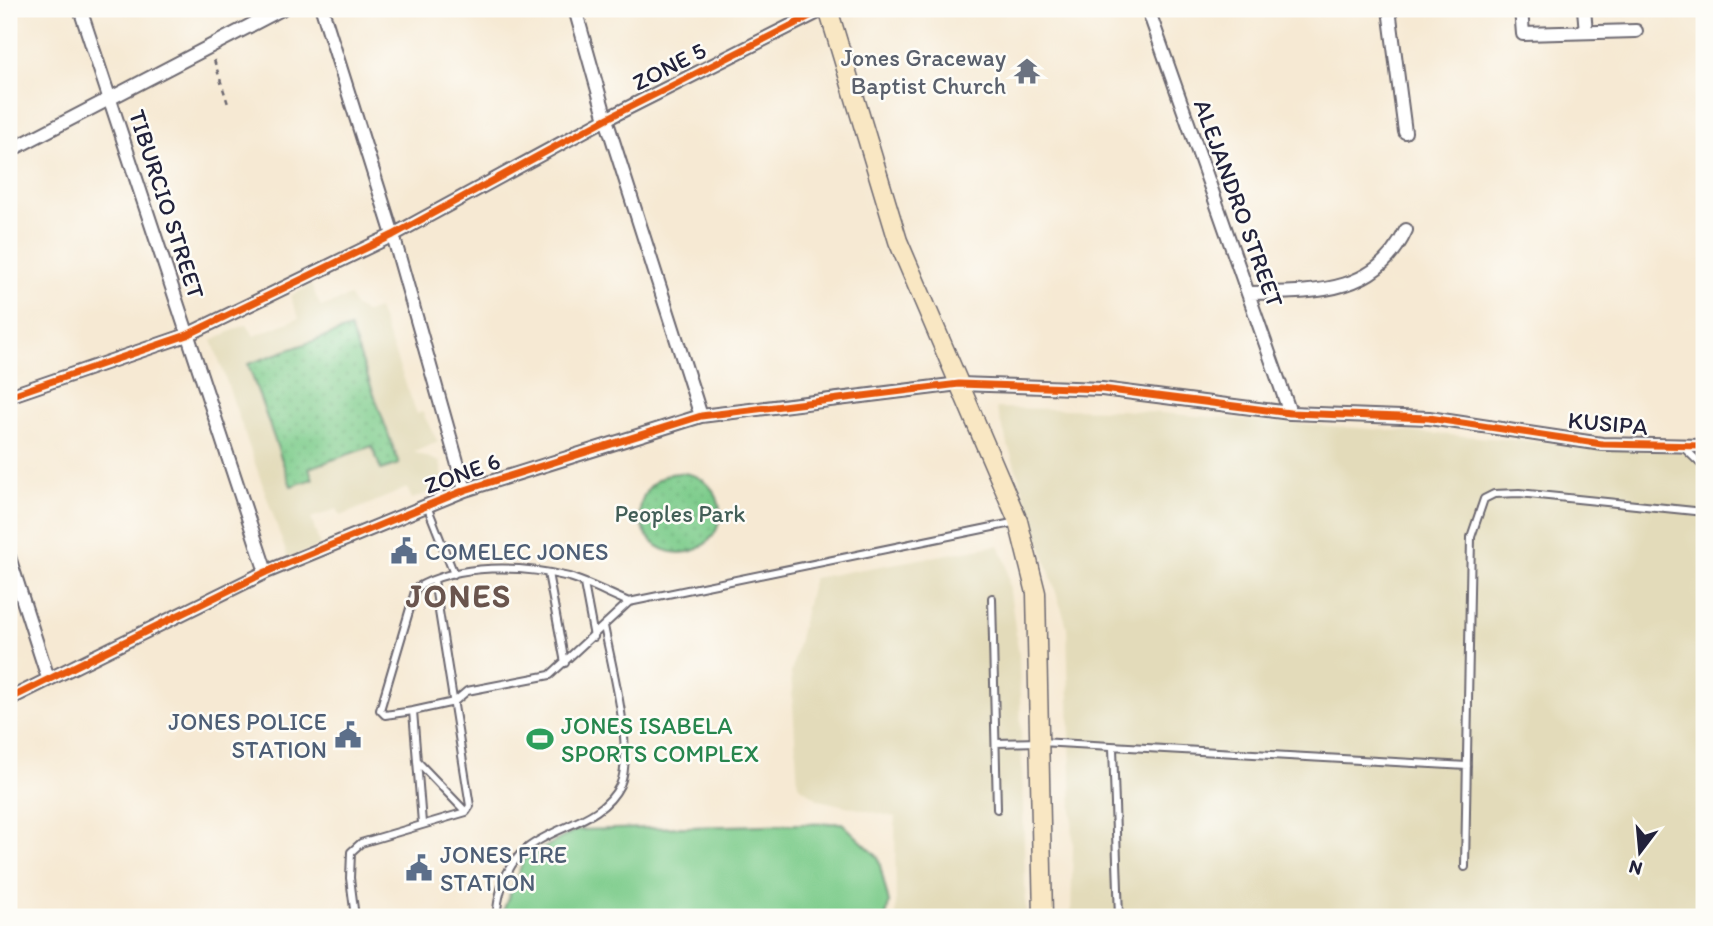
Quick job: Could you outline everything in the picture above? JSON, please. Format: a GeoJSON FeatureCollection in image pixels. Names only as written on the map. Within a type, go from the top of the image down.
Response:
{"type":"FeatureCollection","features":[{"type":"Feature","properties":{"kind":"main road"},"geometry":{"type":"LineString","coordinates":[[826,9],[898,241],[1018,521],[1036,593],[1043,917]]}},
{"type":"Feature","properties":{"kind":"street","name":"TIBURCIO STREET"},"geometry":{"type":"LineString","coordinates":[[80,9],[266,572]]}},
{"type":"Feature","properties":{"kind":"street"},"geometry":{"type":"LineString","coordinates":[[9,151],[282,9]]}},
{"type":"Feature","properties":{"kind":"street"},"geometry":{"type":"LineString","coordinates":[[322,9],[393,235],[465,490]]}},
{"type":"Feature","properties":{"kind":"street"},"geometry":{"type":"LineString","coordinates":[[575,9],[606,119],[701,416]]}},
{"type":"Feature","properties":{"kind":"street","name":"ZONE 5"},"geometry":{"type":"LineString","coordinates":[[9,396],[187,335],[393,235],[606,119],[826,9]]}},
{"type":"Feature","properties":{"kind":"street","name":"ALEJANDRO STREET"},"geometry":{"type":"LineString","coordinates":[[1148,9],[1290,413]]}},
{"type":"Feature","properties":{"kind":"street"},"geometry":{"type":"LineString","coordinates":[[1389,9],[1405,132]]}},
{"type":"Feature","properties":{"kind":"street"},"geometry":{"type":"LineString","coordinates":[[1521,9],[1523,34],[1636,31]]}},
{"type":"Feature","properties":{"kind":"street"},"geometry":{"type":"LineString","coordinates":[[1584,9],[1586,32]]}},
{"type":"Feature","properties":{"kind":"street"},"geometry":{"type":"LineString","coordinates":[[1249,293],[1327,290],[1346,286],[1391,258],[1406,230]]}},
{"type":"Feature","properties":{"kind":"street","name":"ZONE 6"},"geometry":{"type":"LineString","coordinates":[[9,699],[266,572],[465,490],[701,416],[959,384],[1102,389],[1290,413]]}},
{"type":"Feature","properties":{"kind":"street","name":"KUSIPA"},"geometry":{"type":"LineString","coordinates":[[1290,413],[1429,418],[1602,444],[1704,446]]}},
{"type":"Feature","properties":{"kind":"street"},"geometry":{"type":"LineString","coordinates":[[9,557],[48,678]]}},
{"type":"Feature","properties":{"kind":"lane"},"geometry":{"type":"LineString","coordinates":[[1682,446],[1704,467]]}},
{"type":"Feature","properties":{"kind":"lane"},"geometry":{"type":"LineString","coordinates":[[1465,867],[1471,537],[1484,499],[1494,494],[1518,493],[1704,512]]}},
{"type":"Feature","properties":{"kind":"lane"},"geometry":{"type":"LineString","coordinates":[[427,506],[454,575]]}},
{"type":"Feature","properties":{"kind":"lane"},"geometry":{"type":"LineString","coordinates":[[629,602],[584,583],[548,573],[505,568],[434,580],[416,588],[409,604],[380,710],[385,715],[413,711],[454,702],[467,691],[550,676],[629,602],[1018,521]]}},
{"type":"Feature","properties":{"kind":"lane"},"geometry":{"type":"LineString","coordinates":[[548,573],[565,663]]}},
{"type":"Feature","properties":{"kind":"lane"},"geometry":{"type":"LineString","coordinates":[[355,917],[350,878],[351,852],[361,843],[466,812],[471,802],[434,580]]}},
{"type":"Feature","properties":{"kind":"lane"},"geometry":{"type":"LineString","coordinates":[[584,583],[594,637]]}},
{"type":"Feature","properties":{"kind":"lane"},"geometry":{"type":"LineString","coordinates":[[992,598],[997,808]]}},
{"type":"Feature","properties":{"kind":"lane"},"geometry":{"type":"LineString","coordinates":[[497,917],[496,907],[507,871],[519,854],[536,840],[595,812],[619,786],[624,764],[622,719],[604,626]]}},
{"type":"Feature","properties":{"kind":"lane"},"geometry":{"type":"LineString","coordinates":[[413,711],[422,823]]}},
{"type":"Feature","properties":{"kind":"lane"},"geometry":{"type":"LineString","coordinates":[[996,743],[1040,742],[1467,766]]}},
{"type":"Feature","properties":{"kind":"lane"},"geometry":{"type":"LineString","coordinates":[[1113,748],[1119,917]]}},
{"type":"Feature","properties":{"kind":"lane"},"geometry":{"type":"LineString","coordinates":[[417,761],[466,812]]}},
{"type":"Feature","properties":{"kind":"path"},"geometry":{"type":"LineString","coordinates":[[210,46],[228,104]]}},
{"type":"Feature","properties":{"kind":"shaded area"},"geometry":{"type":"Polygon","coordinates":[[[311,285],[321,307],[350,296],[354,306],[366,313],[378,309],[417,414],[422,412],[438,442],[414,452],[440,462],[445,487],[412,499],[407,488],[341,516],[337,509],[311,518],[320,546],[288,558],[212,340],[247,324],[254,336],[299,318],[290,296],[311,285]]]}},
{"type":"Feature","properties":{"kind":"shaded area"},"geometry":{"type":"Polygon","coordinates":[[[996,408],[1119,410],[1704,454],[1704,917],[1071,917],[1073,847],[1067,626],[996,408]]]}},
{"type":"Feature","properties":{"kind":"shaded area"},"geometry":{"type":"Polygon","coordinates":[[[999,545],[1006,563],[1019,656],[1026,917],[896,917],[895,817],[819,800],[798,785],[791,673],[813,578],[999,545]]]}},
{"type":"Feature","properties":{"kind":"green space"},"geometry":{"type":"Polygon","coordinates":[[[350,328],[399,464],[381,470],[372,446],[309,468],[313,479],[291,486],[248,364],[350,328]]]}},
{"type":"Feature","properties":{"kind":"green space","name":"Peoples Park"},"geometry":{"type":"Polygon","coordinates":[[[672,473],[688,473],[709,484],[720,505],[720,521],[709,542],[688,553],[672,553],[658,547],[646,535],[640,521],[640,505],[646,491],[658,479],[672,473]]]}},
{"type":"Feature","properties":{"kind":"green space"},"geometry":{"type":"Polygon","coordinates":[[[842,823],[878,857],[889,903],[886,917],[508,917],[503,911],[524,859],[576,830],[842,823]]]}},
{"type":"Feature","properties":{"kind":"cycle path"},"geometry":{"type":"LineString","coordinates":[[9,396],[187,335],[393,235],[606,119],[824,9]]}},
{"type":"Feature","properties":{"kind":"cycle path"},"geometry":{"type":"LineString","coordinates":[[9,699],[266,572],[465,490],[701,416],[959,384],[1102,389],[1290,413],[1429,418],[1602,444],[1704,446]]}},
{"type":"Feature","properties":{"kind":"place","name":"Jones Graceway Baptist Church"},"geometry":{"type":"Point","coordinates":[1027,71]}},
{"type":"Feature","properties":{"kind":"place","name":"COMELEC JONES"},"geometry":{"type":"Point","coordinates":[404,551]}},
{"type":"Feature","properties":{"kind":"place","name":"JONES POLICE STATION"},"geometry":{"type":"Point","coordinates":[348,735]}},
{"type":"Feature","properties":{"kind":"place","name":"JONES ISABELA SPORTS COMPLEX"},"geometry":{"type":"Point","coordinates":[540,739]}},
{"type":"Feature","properties":{"kind":"place","name":"JONES FIRE STATION"},"geometry":{"type":"Point","coordinates":[419,868]}},
{"type":"Feature","properties":{"kind":"district","name":"JONES"},"geometry":{"type":"Point","coordinates":[459,596]}}]}
